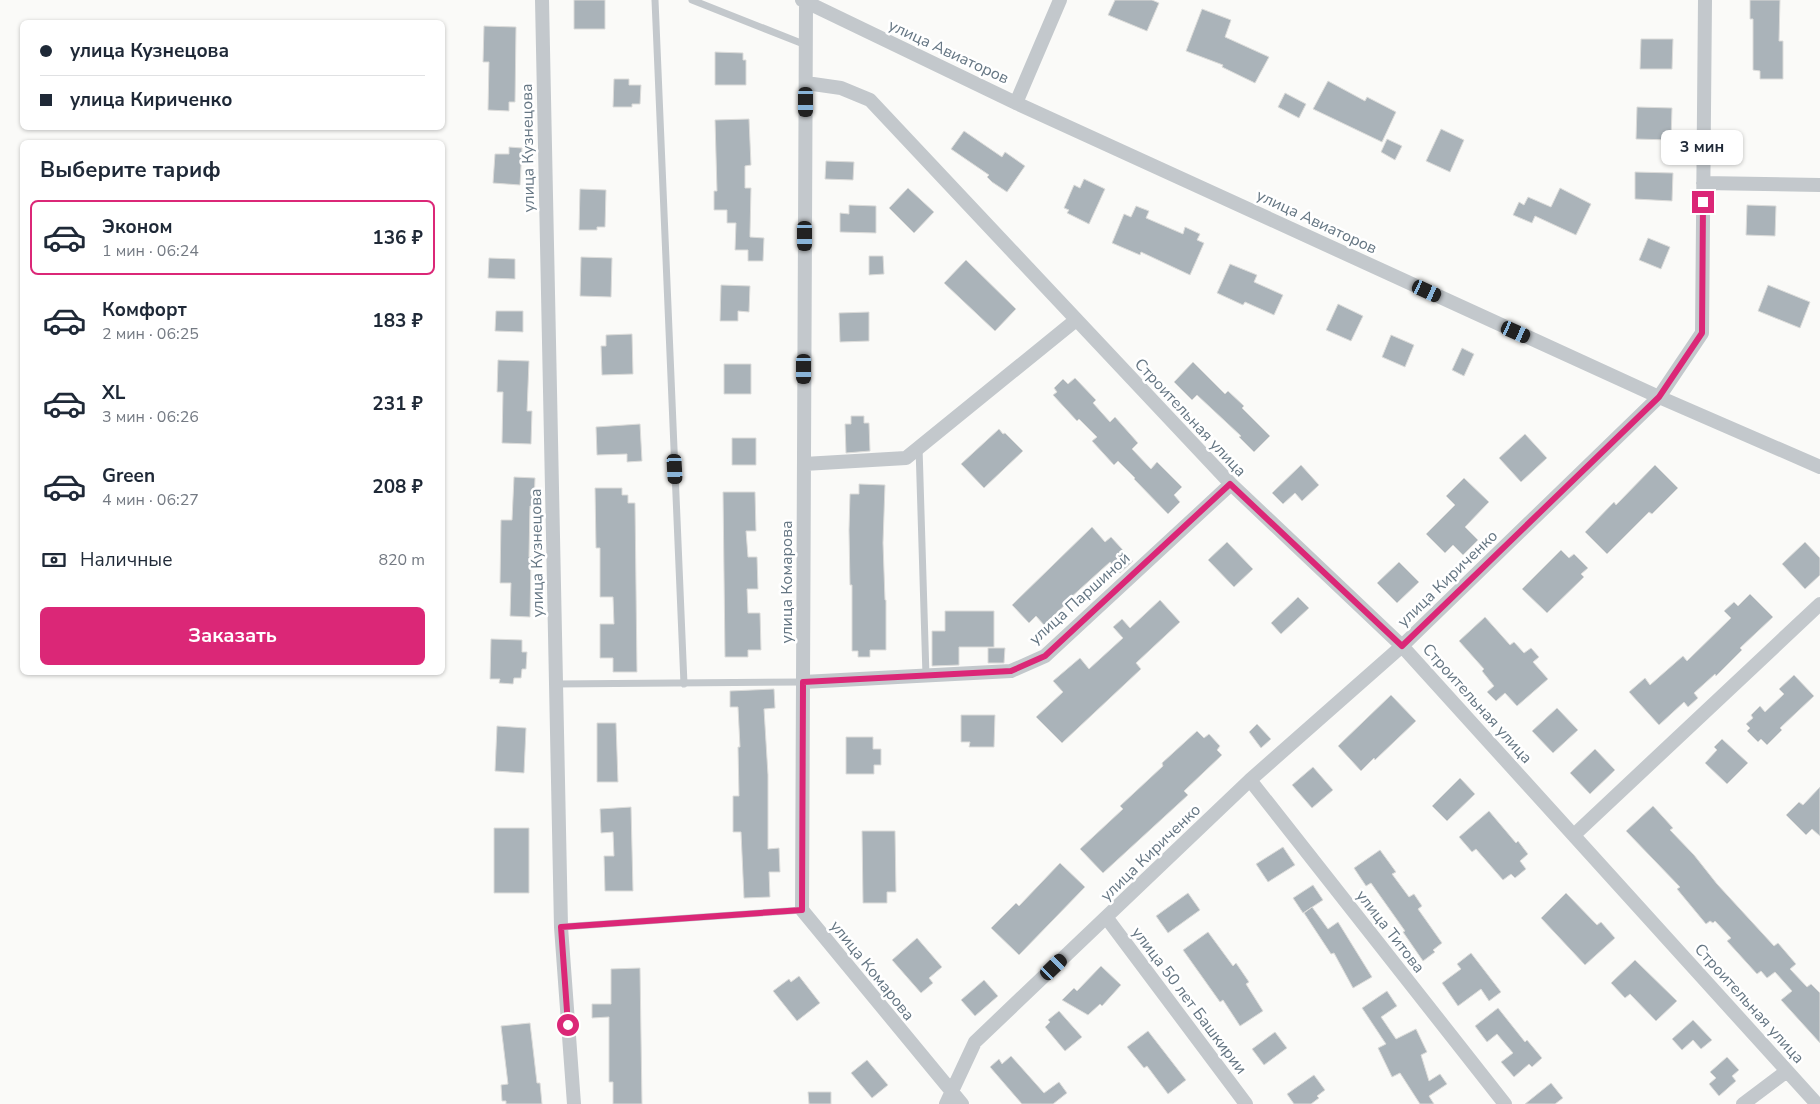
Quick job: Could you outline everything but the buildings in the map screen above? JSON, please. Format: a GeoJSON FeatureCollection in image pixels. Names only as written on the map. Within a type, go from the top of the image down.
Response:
{"type":"FeatureCollection","features":[{"type":"Feature","properties":{"kind":"street","name":"улица Кузнецова"},"geometry":{"type":"LineString","coordinates":[[542,0],[561,927],[574,1104]]}},
{"type":"Feature","properties":{"kind":"street"},"geometry":{"type":"LineString","coordinates":[[1016,102],[1060,0]]}},
{"type":"Feature","properties":{"kind":"street","name":"улица Кириченко"},"geometry":{"type":"LineString","coordinates":[[949,1098],[975,1042],[1250,780],[1402,646],[1659,397],[1702,333],[1705,0]]}},
{"type":"Feature","properties":{"kind":"street","name":"улица Комарова"},"geometry":{"type":"LineString","coordinates":[[804,1],[806,83],[802,910],[949,1098],[962,1104]]}},
{"type":"Feature","properties":{"kind":"street","name":"улица Авиаторов"},"geometry":{"type":"LineString","coordinates":[[804,1],[1016,102],[1659,397],[1820,467]]}},
{"type":"Feature","properties":{"kind":"street","name":"Строительная улица"},"geometry":{"type":"LineString","coordinates":[[806,83],[840,88],[870,100],[1230,484],[1402,646],[1817,1104]]}},
{"type":"Feature","properties":{"kind":"street"},"geometry":{"type":"LineString","coordinates":[[1703,183],[1820,184]]}},
{"type":"Feature","properties":{"kind":"street"},"geometry":{"type":"LineString","coordinates":[[804,464],[906,458],[1076,320]]}},
{"type":"Feature","properties":{"kind":"street","name":"улица Паршиной"},"geometry":{"type":"LineString","coordinates":[[803,682],[1011,671],[1045,656],[1230,484]]}},
{"type":"Feature","properties":{"kind":"street"},"geometry":{"type":"LineString","coordinates":[[1574,835],[1820,604]]}},
{"type":"Feature","properties":{"kind":"street","name":"улица Титова"},"geometry":{"type":"LineString","coordinates":[[1250,780],[1504,1104]]}},
{"type":"Feature","properties":{"kind":"street","name":"улица 50 лет Башкирии"},"geometry":{"type":"LineString","coordinates":[[1106,917],[1246,1104]]}},
{"type":"Feature","properties":{"kind":"street"},"geometry":{"type":"LineString","coordinates":[[1743,1104],[1787,1071]]}},
{"type":"Feature","properties":{"kind":"lane"},"geometry":{"type":"LineString","coordinates":[[655,0],[684,684]]}},
{"type":"Feature","properties":{"kind":"lane"},"geometry":{"type":"LineString","coordinates":[[692,0],[806,45]]}},
{"type":"Feature","properties":{"kind":"lane"},"geometry":{"type":"LineString","coordinates":[[919,447],[926,676]]}},
{"type":"Feature","properties":{"kind":"lane"},"geometry":{"type":"LineString","coordinates":[[556,684],[803,682]]}},
{"type":"Feature","properties":{"kind":"lane"},"geometry":{"type":"LineString","coordinates":[[561,927],[802,910]]}},
{"type":"Feature","properties":{"kind":"route"},"geometry":{"type":"LineString","coordinates":[[568,1025],[561,927],[802,910],[803,682],[1011,671],[1045,656],[1230,484],[1402,646],[1659,397],[1702,333],[1703,202]]}}]}
